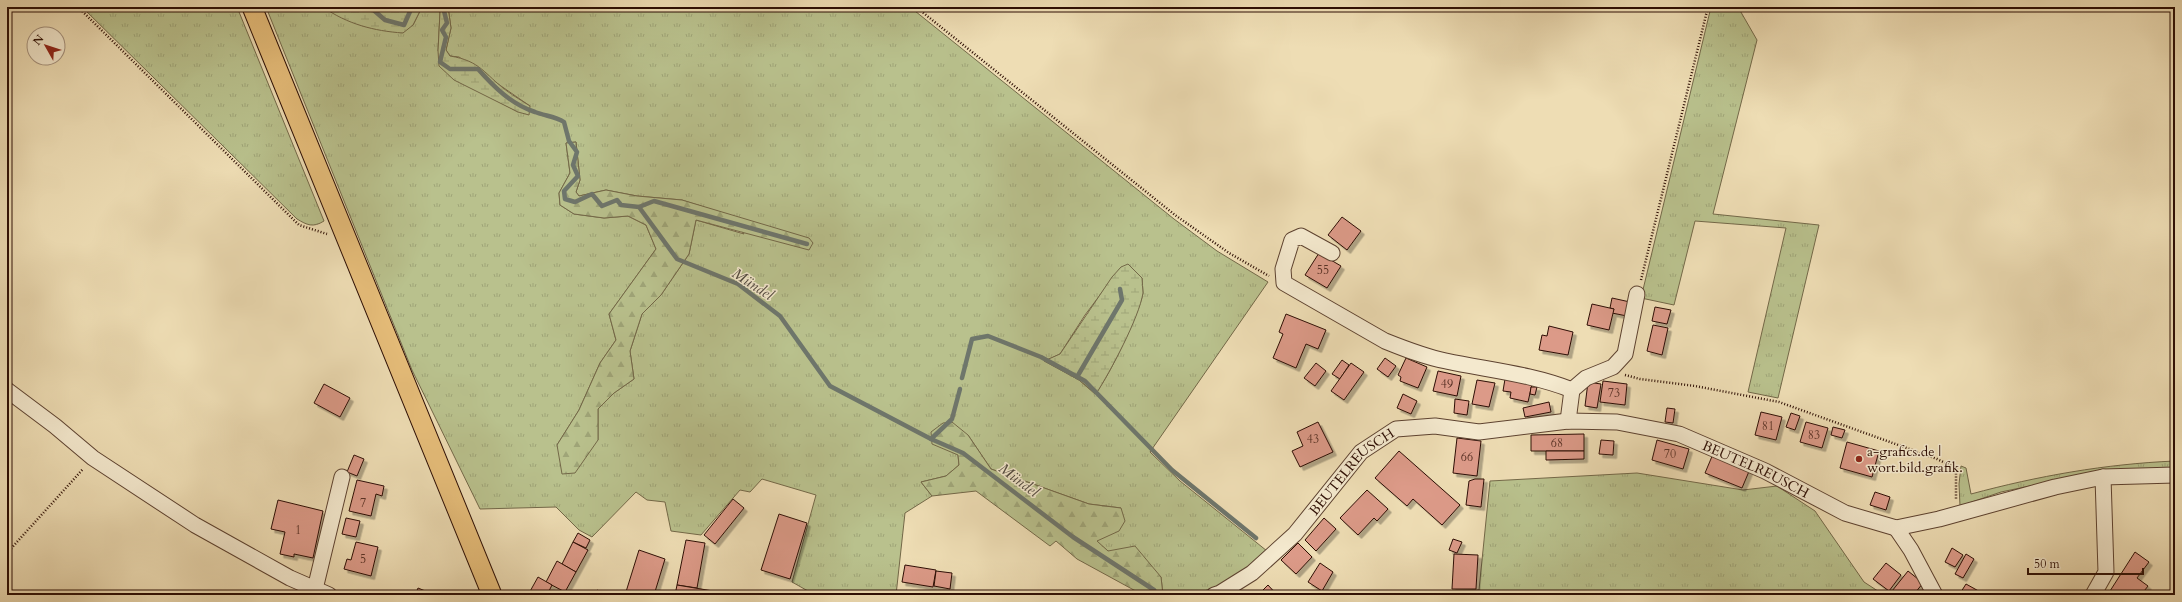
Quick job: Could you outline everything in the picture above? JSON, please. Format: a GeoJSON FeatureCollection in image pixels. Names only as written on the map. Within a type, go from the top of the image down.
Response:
{"type":"FeatureCollection","features":[{"type":"Feature","properties":{"kind":"main road"},"geometry":{"type":"LineString","coordinates":[[252,7],[492,595]]}},
{"type":"Feature","properties":{"kind":"street"},"geometry":{"type":"LineString","coordinates":[[1332,253],[1301,236],[1292,240],[1283,269],[1284,283],[1385,341],[1406,349],[1445,361],[1554,383],[1572,390]]}},
{"type":"Feature","properties":{"kind":"street"},"geometry":{"type":"LineString","coordinates":[[1568,421],[1572,390],[1586,378],[1613,366],[1625,354],[1637,294]]}},
{"type":"Feature","properties":{"kind":"street"},"geometry":{"type":"LineString","coordinates":[[7,390],[55,426],[93,458],[195,525],[290,578],[322,592],[342,477]]}},
{"type":"Feature","properties":{"kind":"street","name":"BEUTELREUSCH"},"geometry":{"type":"LineString","coordinates":[[1214,595],[1220,593],[1252,573],[1295,534],[1361,452],[1396,429],[1436,426],[1480,432],[1568,421],[1617,422],[1680,434],[1765,471],[1845,513],[1896,528],[1939,519],[2055,487],[2103,477],[2175,475]]}},
{"type":"Feature","properties":{"kind":"street"},"geometry":{"type":"LineString","coordinates":[[2093,595],[2106,572],[2103,477]]}},
{"type":"Feature","properties":{"kind":"street"},"geometry":{"type":"LineString","coordinates":[[1896,528],[1911,550],[1935,595]]}},
{"type":"Feature","properties":{"kind":"path"},"geometry":{"type":"LineString","coordinates":[[78,7],[299,225],[324,234],[344,233]]}},
{"type":"Feature","properties":{"kind":"path"},"geometry":{"type":"LineString","coordinates":[[916,7],[1175,215],[1229,253],[1284,283]]}},
{"type":"Feature","properties":{"kind":"path"},"geometry":{"type":"LineString","coordinates":[[1637,294],[1708,7]]}},
{"type":"Feature","properties":{"kind":"path"},"geometry":{"type":"LineString","coordinates":[[1606,370],[1640,379],[1695,386],[1779,402],[1937,459],[1956,468],[1956,514]]}},
{"type":"Feature","properties":{"kind":"path"},"geometry":{"type":"LineString","coordinates":[[7,553],[93,458]]}},
{"type":"Feature","properties":{"kind":"green space"},"geometry":{"type":"Polygon","coordinates":[[[82,7],[237,7],[324,221],[310,225],[297,219],[82,7]]]}},
{"type":"Feature","properties":{"kind":"green space"},"geometry":{"type":"Polygon","coordinates":[[[266,7],[323,7],[413,25],[422,7],[435,7],[440,12],[438,51],[490,97],[518,112],[530,106],[459,57],[450,56],[446,50],[451,28],[448,7],[910,7],[1174,219],[1217,251],[1268,282],[1150,452],[1180,481],[1267,551],[1246,569],[1225,583],[1201,592],[1174,595],[1173,593],[1163,595],[1161,577],[1108,551],[1096,541],[1121,508],[1089,504],[991,469],[968,435],[958,455],[959,465],[946,476],[921,482],[932,496],[905,513],[896,595],[815,595],[792,582],[816,495],[762,479],[750,492],[740,490],[701,535],[671,531],[665,502],[647,500],[636,492],[592,537],[579,530],[556,507],[480,509],[412,370],[266,7]],[[576,142],[566,143],[570,173],[559,193],[560,205],[574,214],[604,218],[628,216],[646,225],[656,249],[609,314],[616,340],[600,363],[579,410],[557,445],[598,440],[598,409],[614,393],[634,379],[630,351],[642,314],[661,295],[689,254],[696,220],[744,234],[732,216],[682,200],[637,196],[606,190],[579,196],[576,192],[580,180],[576,142]],[[1121,267],[1085,315],[1060,354],[1045,361],[1079,380],[1095,394],[1108,374],[1123,345],[1136,315],[1143,293],[1142,278],[1121,267]]]}},
{"type":"Feature","properties":{"kind":"green space"},"geometry":{"type":"Polygon","coordinates":[[[323,7],[379,7],[387,11],[400,11],[403,7],[422,7],[413,25],[403,33],[361,26],[332,13],[323,7]]]}},
{"type":"Feature","properties":{"kind":"green space"},"geometry":{"type":"Polygon","coordinates":[[[379,7],[403,7],[400,11],[387,11],[379,7]]]}},
{"type":"Feature","properties":{"kind":"green space"},"geometry":{"type":"Polygon","coordinates":[[[435,7],[448,7],[451,28],[446,50],[450,56],[469,61],[482,69],[499,85],[530,106],[529,115],[518,112],[454,80],[439,66],[438,51],[440,12],[435,7]]]}},
{"type":"Feature","properties":{"kind":"green space"},"geometry":{"type":"Polygon","coordinates":[[[1711,7],[1738,7],[1757,40],[1713,214],[1819,225],[1778,398],[1748,392],[1786,228],[1695,221],[1674,305],[1641,298],[1711,7]]]}},
{"type":"Feature","properties":{"kind":"green space"},"geometry":{"type":"Polygon","coordinates":[[[576,142],[580,180],[576,192],[579,196],[606,190],[637,196],[682,200],[809,238],[813,243],[809,250],[696,220],[689,254],[661,295],[642,314],[630,351],[634,379],[614,393],[598,409],[598,440],[575,473],[562,474],[557,445],[579,410],[600,363],[616,340],[609,314],[656,249],[646,225],[628,216],[604,218],[574,214],[560,205],[559,193],[570,173],[566,143],[576,142]]]}},
{"type":"Feature","properties":{"kind":"green space"},"geometry":{"type":"Polygon","coordinates":[[[1128,264],[1142,278],[1143,293],[1130,330],[1096,394],[1079,380],[1044,361],[1060,354],[1112,277],[1121,267],[1128,264]]]}},
{"type":"Feature","properties":{"kind":"green space"},"geometry":{"type":"Polygon","coordinates":[[[952,422],[968,435],[991,469],[1089,504],[1121,508],[1125,521],[1119,531],[1097,541],[1108,551],[1135,546],[1161,577],[1163,595],[1143,595],[1077,559],[1056,541],[1050,546],[976,491],[932,496],[921,482],[946,476],[959,465],[958,455],[932,444],[931,432],[943,423],[952,422]]]}},
{"type":"Feature","properties":{"kind":"green space"},"geometry":{"type":"Polygon","coordinates":[[[2175,461],[2175,469],[2058,480],[2001,492],[1960,506],[1959,484],[1961,466],[1966,468],[1971,494],[2047,476],[2097,468],[2175,461]]]}},
{"type":"Feature","properties":{"kind":"green space"},"geometry":{"type":"Polygon","coordinates":[[[1637,473],[1743,490],[1777,486],[1815,511],[1864,582],[1884,595],[1386,595],[1388,592],[1479,590],[1490,481],[1637,473]]]}},
{"type":"Feature","properties":{"kind":"building"},"geometry":{"type":"Polygon","coordinates":[[[1342,217],[1361,231],[1347,250],[1328,235],[1342,217]]]}},
{"type":"Feature","properties":{"kind":"building"},"geometry":{"type":"Polygon","coordinates":[[[1319,253],[1341,266],[1327,288],[1305,275],[1319,253]]]}},
{"type":"Feature","properties":{"kind":"building"},"geometry":{"type":"Polygon","coordinates":[[[1612,298],[1630,302],[1627,316],[1612,313],[1614,309],[1610,308],[1612,298]]]}},
{"type":"Feature","properties":{"kind":"building"},"geometry":{"type":"Polygon","coordinates":[[[1592,304],[1614,309],[1609,330],[1587,325],[1592,304]]]}},
{"type":"Feature","properties":{"kind":"building"},"geometry":{"type":"Polygon","coordinates":[[[1655,307],[1671,310],[1667,324],[1652,321],[1655,307]]]}},
{"type":"Feature","properties":{"kind":"building"},"geometry":{"type":"Polygon","coordinates":[[[1286,314],[1326,330],[1318,349],[1306,344],[1296,368],[1273,358],[1283,334],[1279,332],[1286,314]]]}},
{"type":"Feature","properties":{"kind":"building"},"geometry":{"type":"Polygon","coordinates":[[[1653,325],[1668,328],[1662,355],[1647,351],[1653,325]]]}},
{"type":"Feature","properties":{"kind":"building"},"geometry":{"type":"Polygon","coordinates":[[[1549,326],[1573,332],[1568,355],[1539,350],[1542,335],[1547,336],[1549,326]]]}},
{"type":"Feature","properties":{"kind":"building"},"geometry":{"type":"Polygon","coordinates":[[[1385,358],[1396,366],[1388,377],[1377,369],[1385,358]]]}},
{"type":"Feature","properties":{"kind":"building"},"geometry":{"type":"Polygon","coordinates":[[[1406,358],[1427,367],[1418,388],[1400,381],[1401,377],[1398,375],[1406,358]]]}},
{"type":"Feature","properties":{"kind":"building"},"geometry":{"type":"Polygon","coordinates":[[[1342,360],[1349,365],[1340,379],[1332,374],[1342,360]]]}},
{"type":"Feature","properties":{"kind":"building"},"geometry":{"type":"Polygon","coordinates":[[[1316,363],[1326,371],[1315,386],[1304,378],[1316,363]]]}},
{"type":"Feature","properties":{"kind":"building"},"geometry":{"type":"Polygon","coordinates":[[[1351,363],[1364,372],[1344,400],[1331,391],[1351,363]]]}},
{"type":"Feature","properties":{"kind":"building"},"geometry":{"type":"Polygon","coordinates":[[[1438,371],[1461,376],[1457,396],[1433,391],[1438,371]]]}},
{"type":"Feature","properties":{"kind":"building"},"geometry":{"type":"Polygon","coordinates":[[[1505,379],[1532,384],[1528,402],[1510,398],[1511,392],[1503,391],[1505,379]]]}},
{"type":"Feature","properties":{"kind":"building"},"geometry":{"type":"Polygon","coordinates":[[[1477,380],[1495,383],[1489,407],[1472,404],[1477,380]]]}},
{"type":"Feature","properties":{"kind":"building"},"geometry":{"type":"Polygon","coordinates":[[[1603,381],[1627,384],[1625,405],[1600,402],[1603,381]]]}},
{"type":"Feature","properties":{"kind":"building"},"geometry":{"type":"Polygon","coordinates":[[[1588,382],[1601,384],[1597,408],[1585,406],[1588,382]]]}},
{"type":"Feature","properties":{"kind":"building"},"geometry":{"type":"Polygon","coordinates":[[[324,384],[350,398],[340,417],[314,403],[324,384]]]}},
{"type":"Feature","properties":{"kind":"building"},"geometry":{"type":"Polygon","coordinates":[[[1531,387],[1537,387],[1535,395],[1530,394],[1531,387]]]}},
{"type":"Feature","properties":{"kind":"building"},"geometry":{"type":"Polygon","coordinates":[[[1403,394],[1417,401],[1411,414],[1397,408],[1403,394]]]}},
{"type":"Feature","properties":{"kind":"building"},"geometry":{"type":"Polygon","coordinates":[[[1455,399],[1469,401],[1467,415],[1454,413],[1455,399]]]}},
{"type":"Feature","properties":{"kind":"building"},"geometry":{"type":"Polygon","coordinates":[[[1549,402],[1551,412],[1525,417],[1523,408],[1549,402]]]}},
{"type":"Feature","properties":{"kind":"building"},"geometry":{"type":"Polygon","coordinates":[[[1667,408],[1675,409],[1673,423],[1665,422],[1667,408]]]}},
{"type":"Feature","properties":{"kind":"building"},"geometry":{"type":"Polygon","coordinates":[[[1761,412],[1782,417],[1776,440],[1755,435],[1761,412]]]}},
{"type":"Feature","properties":{"kind":"building"},"geometry":{"type":"Polygon","coordinates":[[[1791,413],[1800,416],[1795,430],[1786,427],[1791,413]]]}},
{"type":"Feature","properties":{"kind":"building"},"geometry":{"type":"Polygon","coordinates":[[[1318,422],[1333,452],[1300,467],[1292,451],[1303,446],[1297,432],[1318,422]]]}},
{"type":"Feature","properties":{"kind":"building"},"geometry":{"type":"Polygon","coordinates":[[[1806,422],[1828,428],[1822,448],[1800,442],[1806,422]]]}},
{"type":"Feature","properties":{"kind":"building"},"geometry":{"type":"Polygon","coordinates":[[[1833,427],[1845,430],[1842,438],[1831,435],[1833,427]]]}},
{"type":"Feature","properties":{"kind":"building"},"geometry":{"type":"Polygon","coordinates":[[[1584,434],[1584,451],[1531,451],[1531,435],[1584,434]]]}},
{"type":"Feature","properties":{"kind":"building"},"geometry":{"type":"Polygon","coordinates":[[[1457,438],[1481,441],[1477,476],[1453,473],[1457,438]]]}},
{"type":"Feature","properties":{"kind":"building"},"geometry":{"type":"Polygon","coordinates":[[[1601,440],[1614,441],[1613,455],[1599,454],[1601,440]]]}},
{"type":"Feature","properties":{"kind":"building"},"geometry":{"type":"Polygon","coordinates":[[[1657,440],[1689,449],[1683,469],[1652,460],[1657,440]]]}},
{"type":"Feature","properties":{"kind":"building","name":"a-grafics.de | wort.bild.grafik."},"geometry":{"type":"Polygon","coordinates":[[[1847,442],[1879,451],[1872,477],[1840,468],[1847,442]]]}},
{"type":"Feature","properties":{"kind":"building"},"geometry":{"type":"Polygon","coordinates":[[[1399,451],[1460,505],[1442,525],[1413,499],[1407,506],[1375,478],[1399,451]]]}},
{"type":"Feature","properties":{"kind":"building"},"geometry":{"type":"Polygon","coordinates":[[[1546,451],[1584,451],[1584,459],[1546,460],[1546,451]]]}},
{"type":"Feature","properties":{"kind":"building"},"geometry":{"type":"Polygon","coordinates":[[[1713,454],[1750,469],[1742,488],[1705,473],[1713,454]]]}},
{"type":"Feature","properties":{"kind":"building"},"geometry":{"type":"Polygon","coordinates":[[[354,455],[364,459],[357,476],[347,472],[354,455]]]}},
{"type":"Feature","properties":{"kind":"building"},"geometry":{"type":"Polygon","coordinates":[[[1484,479],[1481,507],[1466,505],[1469,481],[1484,479]]]}},
{"type":"Feature","properties":{"kind":"building"},"geometry":{"type":"Polygon","coordinates":[[[357,480],[384,486],[382,496],[376,494],[371,516],[349,511],[357,480]]]}},
{"type":"Feature","properties":{"kind":"building"},"geometry":{"type":"Polygon","coordinates":[[[1367,490],[1388,509],[1377,521],[1374,518],[1358,535],[1340,518],[1367,490]]]}},
{"type":"Feature","properties":{"kind":"building"},"geometry":{"type":"Polygon","coordinates":[[[1875,492],[1890,497],[1886,510],[1870,505],[1875,492]]]}},
{"type":"Feature","properties":{"kind":"building"},"geometry":{"type":"Polygon","coordinates":[[[733,499],[744,508],[715,544],[704,535],[733,499]]]}},
{"type":"Feature","properties":{"kind":"building"},"geometry":{"type":"Polygon","coordinates":[[[278,500],[323,511],[313,558],[294,554],[294,557],[280,554],[285,532],[271,529],[278,500]]]}},
{"type":"Feature","properties":{"kind":"building"},"geometry":{"type":"Polygon","coordinates":[[[779,514],[807,523],[790,579],[761,570],[779,514]]]}},
{"type":"Feature","properties":{"kind":"building"},"geometry":{"type":"Polygon","coordinates":[[[346,518],[360,521],[356,537],[342,534],[346,518]]]}},
{"type":"Feature","properties":{"kind":"building"},"geometry":{"type":"Polygon","coordinates":[[[1324,518],[1336,529],[1316,551],[1305,540],[1324,518]]]}},
{"type":"Feature","properties":{"kind":"building"},"geometry":{"type":"Polygon","coordinates":[[[578,533],[590,540],[586,548],[573,542],[578,533]]]}},
{"type":"Feature","properties":{"kind":"building"},"geometry":{"type":"Polygon","coordinates":[[[1453,539],[1462,542],[1457,553],[1449,550],[1453,539]]]}},
{"type":"Feature","properties":{"kind":"building"},"geometry":{"type":"Polygon","coordinates":[[[686,540],[705,543],[697,588],[677,585],[686,540]]]}},
{"type":"Feature","properties":{"kind":"building"},"geometry":{"type":"Polygon","coordinates":[[[356,542],[378,547],[371,576],[344,569],[347,559],[351,560],[356,542]]]}},
{"type":"Feature","properties":{"kind":"building"},"geometry":{"type":"Polygon","coordinates":[[[573,542],[588,550],[576,572],[562,564],[573,542]]]}},
{"type":"Feature","properties":{"kind":"building"},"geometry":{"type":"Polygon","coordinates":[[[1298,543],[1312,557],[1296,574],[1281,560],[1298,543]]]}},
{"type":"Feature","properties":{"kind":"building"},"geometry":{"type":"Polygon","coordinates":[[[1952,548],[1963,555],[1955,567],[1945,562],[1952,548]]]}},
{"type":"Feature","properties":{"kind":"building"},"geometry":{"type":"Polygon","coordinates":[[[639,550],[665,559],[654,595],[625,595],[639,550]]]}},
{"type":"Feature","properties":{"kind":"building"},"geometry":{"type":"Polygon","coordinates":[[[2135,552],[2149,562],[2137,578],[2148,586],[2141,595],[2116,595],[2110,591],[2135,552]]]}},
{"type":"Feature","properties":{"kind":"building"},"geometry":{"type":"Polygon","coordinates":[[[1454,554],[1478,555],[1476,589],[1452,589],[1454,554]]]}},
{"type":"Feature","properties":{"kind":"building"},"geometry":{"type":"Polygon","coordinates":[[[1966,554],[1974,559],[1963,578],[1955,574],[1966,554]]]}},
{"type":"Feature","properties":{"kind":"building"},"geometry":{"type":"Polygon","coordinates":[[[557,561],[576,572],[565,592],[546,582],[557,561]]]}},
{"type":"Feature","properties":{"kind":"building"},"geometry":{"type":"Polygon","coordinates":[[[1320,563],[1333,572],[1322,591],[1308,582],[1320,563]]]}},
{"type":"Feature","properties":{"kind":"building"},"geometry":{"type":"Polygon","coordinates":[[[1886,563],[1901,575],[1889,591],[1873,579],[1886,563]]]}},
{"type":"Feature","properties":{"kind":"building"},"geometry":{"type":"Polygon","coordinates":[[[905,565],[936,570],[933,587],[902,582],[905,565]]]}},
{"type":"Feature","properties":{"kind":"building"},"geometry":{"type":"Polygon","coordinates":[[[936,571],[952,573],[950,589],[934,586],[936,571]]]}},
{"type":"Feature","properties":{"kind":"building"},"geometry":{"type":"Polygon","coordinates":[[[1908,571],[1923,583],[1915,593],[1918,595],[1896,595],[1892,591],[1908,571]]]}},
{"type":"Feature","properties":{"kind":"building"},"geometry":{"type":"Polygon","coordinates":[[[538,577],[552,585],[547,595],[528,595],[538,577]]]}},
{"type":"Feature","properties":{"kind":"building"},"geometry":{"type":"Polygon","coordinates":[[[1966,584],[1984,594],[1959,595],[1966,584]]]}},
{"type":"Feature","properties":{"kind":"building"},"geometry":{"type":"Polygon","coordinates":[[[677,585],[725,593],[725,595],[675,595],[677,585]]]}},
{"type":"Feature","properties":{"kind":"building"},"geometry":{"type":"Polygon","coordinates":[[[1268,585],[1277,595],[1258,595],[1268,585]]]}},
{"type":"Feature","properties":{"kind":"building"},"geometry":{"type":"Polygon","coordinates":[[[418,588],[435,595],[415,595],[418,588]]]}},
{"type":"Feature","properties":{"kind":"building"},"geometry":{"type":"Polygon","coordinates":[[[597,590],[608,595],[595,595],[597,590]]]}},
{"type":"Feature","properties":{"kind":"waterway","name":"Mündel"},"geometry":{"type":"LineString","coordinates":[[370,7],[385,20],[404,25],[412,7]]}},
{"type":"Feature","properties":{"kind":"waterway","name":"Mündel"},"geometry":{"type":"LineString","coordinates":[[443,7],[447,23],[442,30],[446,37],[440,62],[450,69],[478,69],[490,82],[511,100],[526,109],[557,118],[564,122],[569,141],[577,152],[573,165],[578,176],[564,191],[565,199],[575,202],[592,194],[602,206],[617,200],[621,205],[639,207],[677,259],[738,284],[780,316],[830,386],[931,439],[963,453],[1073,537],[1154,590],[1157,595]]}},
{"type":"Feature","properties":{"kind":"waterway"},"geometry":{"type":"LineString","coordinates":[[639,207],[654,201],[807,244]]}},
{"type":"Feature","properties":{"kind":"waterway"},"geometry":{"type":"LineString","coordinates":[[1077,377],[1122,300],[1120,289]]}},
{"type":"Feature","properties":{"kind":"waterway"},"geometry":{"type":"LineString","coordinates":[[962,378],[972,339],[988,336],[1041,357],[1085,381],[1172,470],[1256,538]]}},
{"type":"Feature","properties":{"kind":"waterway"},"geometry":{"type":"LineString","coordinates":[[931,439],[952,419],[960,389]]}},
{"type":"Feature","properties":{"kind":"place","name":"a-grafics.de | wort.bild.grafik."},"geometry":{"type":"Point","coordinates":[1859,459]}}]}
